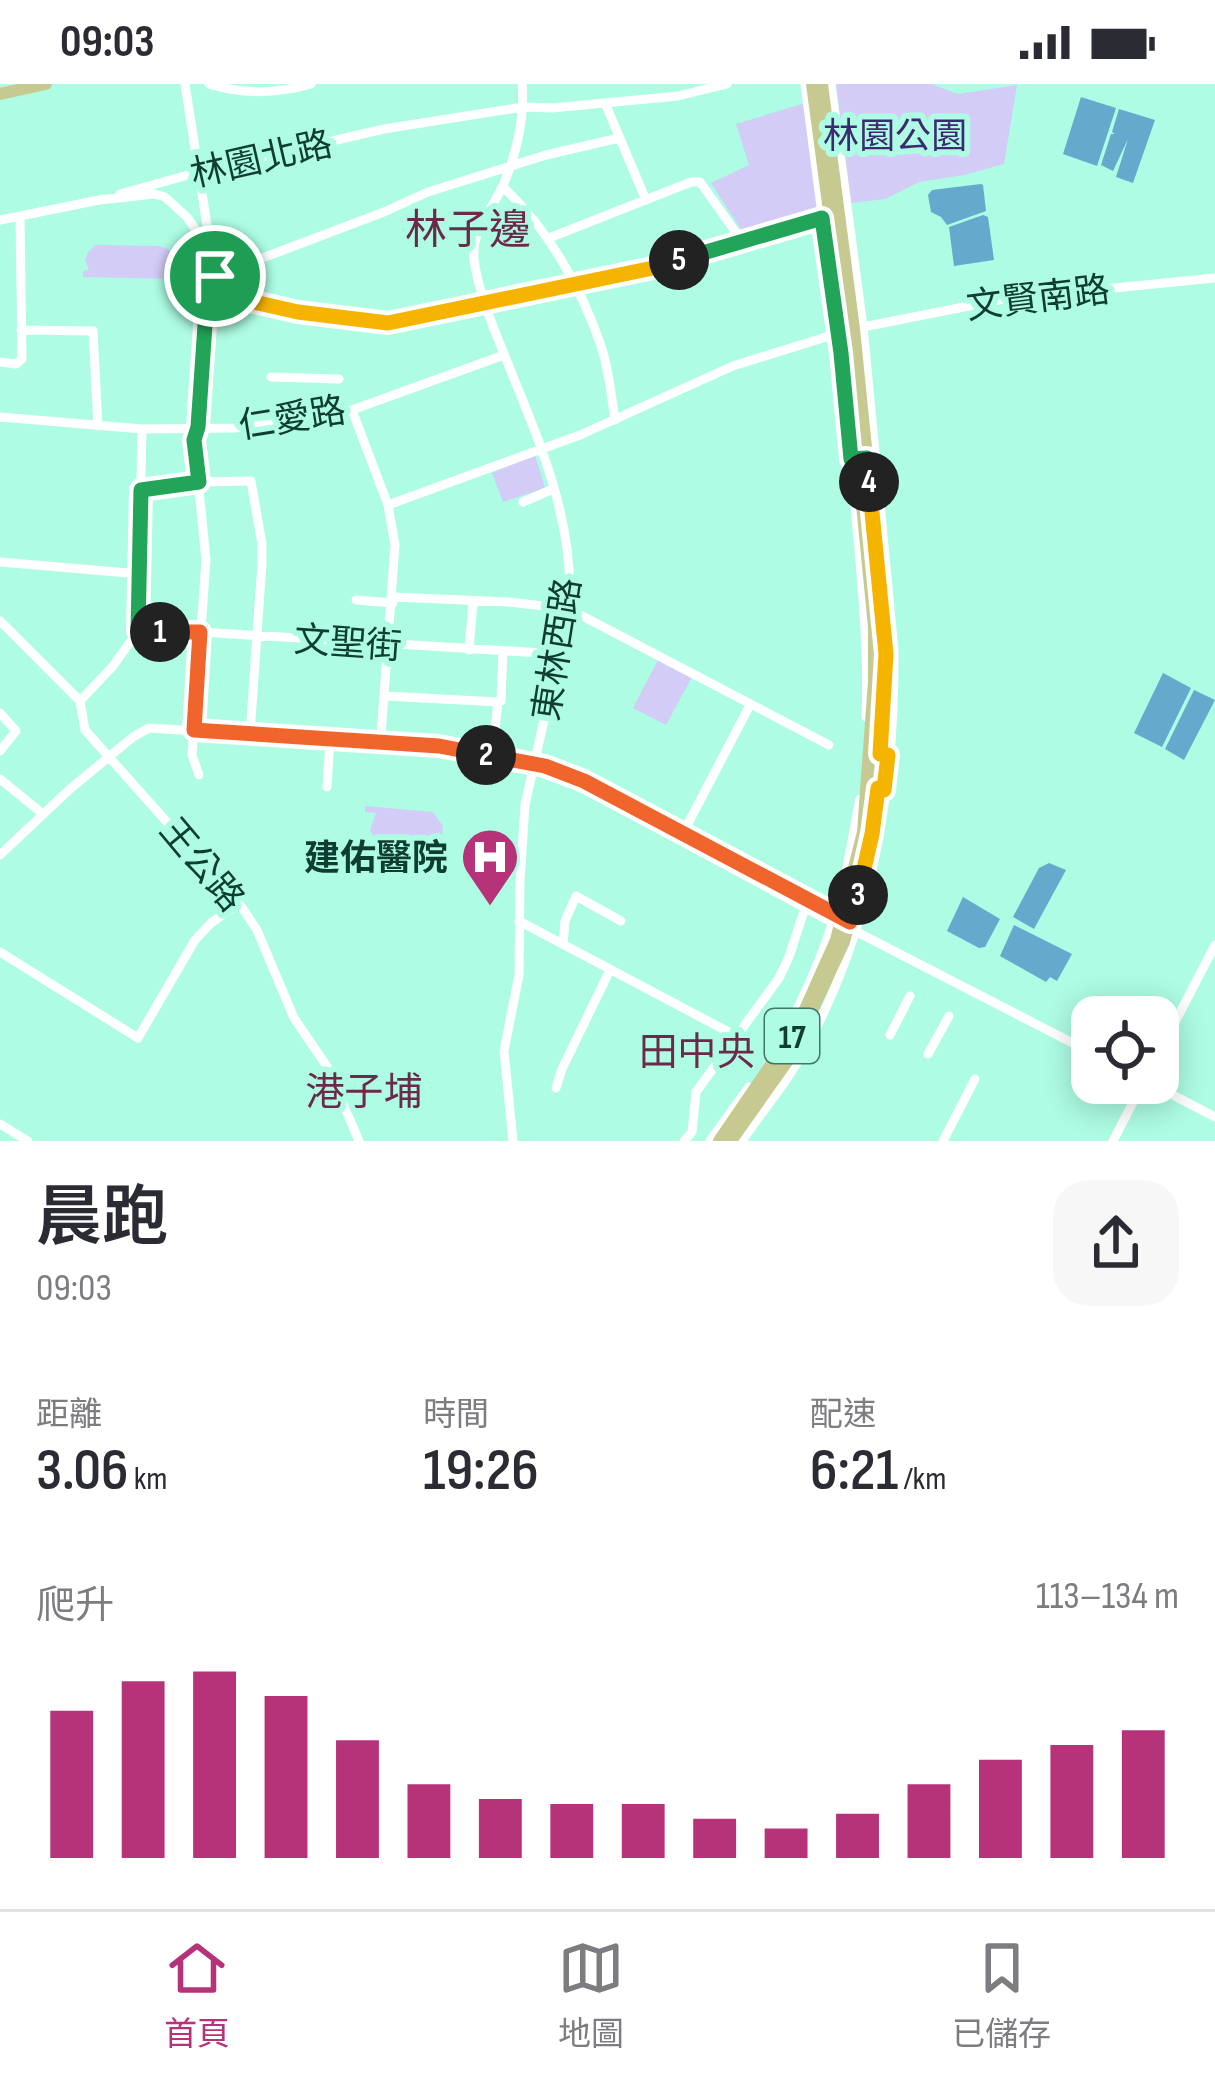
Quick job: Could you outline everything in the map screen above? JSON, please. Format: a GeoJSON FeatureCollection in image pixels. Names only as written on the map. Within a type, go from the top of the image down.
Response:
{"type":"FeatureCollection","features":[{"type":"Feature","properties":{"kind":"main road"},"geometry":{"type":"LineString","coordinates":[[0,94],[46,84]]}},
{"type":"Feature","properties":{"kind":"main road","name":"17"},"geometry":{"type":"LineString","coordinates":[[809,84],[835,213]]}},
{"type":"Feature","properties":{"kind":"main road","name":"17"},"geometry":{"type":"LineString","coordinates":[[714,1141],[798,1025],[844,923],[863,832],[888,624],[835,213],[827,84]]}},
{"type":"Feature","properties":{"kind":"main road","name":"17"},"geometry":{"type":"LineString","coordinates":[[731,1141],[805,1033],[872,834],[881,789],[880,673],[870,637],[863,458]]}},
{"type":"Feature","properties":{"kind":"street"},"geometry":{"type":"LineString","coordinates":[[185,84],[215,276],[207,296],[194,440],[206,551],[192,755],[199,775]]}},
{"type":"Feature","properties":{"kind":"street"},"geometry":{"type":"LineString","coordinates":[[209,84],[262,93],[311,84]]}},
{"type":"Feature","properties":{"kind":"street","name":"東林西路"},"geometry":{"type":"LineString","coordinates":[[513,1141],[504,1051],[519,975],[525,805],[569,609],[570,564],[554,489],[484,303],[473,250],[483,217],[509,169],[524,107],[522,84]]}},
{"type":"Feature","properties":{"kind":"street","name":"林園北路"},"geometry":{"type":"LineString","coordinates":[[0,220],[384,129],[524,107],[678,96],[727,84]]}},
{"type":"Feature","properties":{"kind":"street"},"geometry":{"type":"LineString","coordinates":[[605,104],[646,200]]}},
{"type":"Feature","properties":{"kind":"street"},"geometry":{"type":"LineString","coordinates":[[215,276],[428,192],[619,138]]}},
{"type":"Feature","properties":{"kind":"street"},"geometry":{"type":"LineString","coordinates":[[549,238],[700,182],[742,241]]}},
{"type":"Feature","properties":{"kind":"street"},"geometry":{"type":"LineString","coordinates":[[503,187],[549,238],[572,284],[601,345],[615,420]]}},
{"type":"Feature","properties":{"kind":"street"},"geometry":{"type":"LineString","coordinates":[[100,200],[165,197],[201,238],[215,276],[254,302],[388,323],[653,268],[835,213]]}},
{"type":"Feature","properties":{"kind":"street"},"geometry":{"type":"LineString","coordinates":[[0,362],[16,364],[22,359],[20,217]]}},
{"type":"Feature","properties":{"kind":"street","name":"文賢南路"},"geometry":{"type":"LineString","coordinates":[[388,505],[615,420],[733,366],[850,330],[1004,299],[1215,278]]}},
{"type":"Feature","properties":{"kind":"street"},"geometry":{"type":"LineString","coordinates":[[21,330],[93,331],[98,426]]}},
{"type":"Feature","properties":{"kind":"street","name":"仁愛路"},"geometry":{"type":"LineString","coordinates":[[0,417],[142,429],[233,428],[318,420],[504,355]]}},
{"type":"Feature","properties":{"kind":"street"},"geometry":{"type":"LineString","coordinates":[[271,377],[339,380]]}},
{"type":"Feature","properties":{"kind":"street"},"geometry":{"type":"LineString","coordinates":[[352,410],[388,505],[395,545],[381,746]]}},
{"type":"Feature","properties":{"kind":"street"},"geometry":{"type":"LineString","coordinates":[[80,701],[138,631],[142,429]]}},
{"type":"Feature","properties":{"kind":"street"},"geometry":{"type":"LineString","coordinates":[[141,490],[251,481],[262,564],[250,734]]}},
{"type":"Feature","properties":{"kind":"street"},"geometry":{"type":"LineString","coordinates":[[523,502],[554,489]]}},
{"type":"Feature","properties":{"kind":"street"},"geometry":{"type":"LineString","coordinates":[[0,562],[140,574]]}},
{"type":"Feature","properties":{"kind":"street"},"geometry":{"type":"LineString","coordinates":[[356,601],[472,601],[569,609],[829,745]]}},
{"type":"Feature","properties":{"kind":"street"},"geometry":{"type":"LineString","coordinates":[[470,650],[472,601]]}},
{"type":"Feature","properties":{"kind":"street","name":"王公路"},"geometry":{"type":"LineString","coordinates":[[0,621],[80,701],[85,730],[239,903],[257,930],[294,1018],[328,1068],[359,1141]]}},
{"type":"Feature","properties":{"kind":"street","name":"文聖街"},"geometry":{"type":"LineString","coordinates":[[138,631],[559,654]]}},
{"type":"Feature","properties":{"kind":"street"},"geometry":{"type":"LineString","coordinates":[[492,756],[503,651]]}},
{"type":"Feature","properties":{"kind":"street"},"geometry":{"type":"LineString","coordinates":[[385,696],[498,702]]}},
{"type":"Feature","properties":{"kind":"street"},"geometry":{"type":"LineString","coordinates":[[681,836],[750,705]]}},
{"type":"Feature","properties":{"kind":"street"},"geometry":{"type":"LineString","coordinates":[[0,712],[16,731],[0,752]]}},
{"type":"Feature","properties":{"kind":"street"},"geometry":{"type":"LineString","coordinates":[[0,855],[109,756],[149,728],[439,746],[535,766],[583,788],[1071,1042]]}},
{"type":"Feature","properties":{"kind":"street"},"geometry":{"type":"LineString","coordinates":[[327,788],[330,740]]}},
{"type":"Feature","properties":{"kind":"street"},"geometry":{"type":"LineString","coordinates":[[1,780],[43,814]]}},
{"type":"Feature","properties":{"kind":"street"},"geometry":{"type":"LineString","coordinates":[[563,944],[565,921],[576,896],[621,921]]}},
{"type":"Feature","properties":{"kind":"street"},"geometry":{"type":"LineString","coordinates":[[0,952],[138,1038],[195,940],[239,903]]}},
{"type":"Feature","properties":{"kind":"street"},"geometry":{"type":"LineString","coordinates":[[684,1141],[692,1132],[696,1092],[779,978],[806,904]]}},
{"type":"Feature","properties":{"kind":"street"},"geometry":{"type":"LineString","coordinates":[[519,921],[738,1037]]}},
{"type":"Feature","properties":{"kind":"street"},"geometry":{"type":"LineString","coordinates":[[742,1141],[810,1041],[844,923]]}},
{"type":"Feature","properties":{"kind":"street"},"geometry":{"type":"LineString","coordinates":[[1179,1014],[1215,945]]}},
{"type":"Feature","properties":{"kind":"street"},"geometry":{"type":"LineString","coordinates":[[556,1088],[610,970]]}},
{"type":"Feature","properties":{"kind":"street"},"geometry":{"type":"LineString","coordinates":[[890,1035],[910,996]]}},
{"type":"Feature","properties":{"kind":"street"},"geometry":{"type":"LineString","coordinates":[[928,1054],[949,1016]]}},
{"type":"Feature","properties":{"kind":"street"},"geometry":{"type":"LineString","coordinates":[[944,1141],[975,1079]]}},
{"type":"Feature","properties":{"kind":"street"},"geometry":{"type":"LineString","coordinates":[[1179,1099],[1215,1117]]}},
{"type":"Feature","properties":{"kind":"street"},"geometry":{"type":"LineString","coordinates":[[1113,1141],[1135,1104]]}},
{"type":"Feature","properties":{"kind":"street"},"geometry":{"type":"LineString","coordinates":[[0,1124],[28,1141]]}},
{"type":"Feature","properties":{"kind":"green space","name":"林園公園"},"geometry":{"type":"Polygon","coordinates":[[[836,84],[931,84],[958,94],[1017,85],[1004,164],[919,182],[885,199],[851,203],[836,84]]]}},
{"type":"Feature","properties":{"kind":"green space"},"geometry":{"type":"Polygon","coordinates":[[[805,103],[819,215],[748,236],[711,183],[749,165],[736,124],[805,103]]]}},
{"type":"Feature","properties":{"kind":"green space"},"geometry":{"type":"Polygon","coordinates":[[[96,245],[168,249],[174,260],[169,273],[180,273],[179,279],[83,277],[83,271],[89,270],[88,252],[96,245]]]}},
{"type":"Feature","properties":{"kind":"green space"},"geometry":{"type":"Polygon","coordinates":[[[535,455],[545,488],[503,502],[492,473],[535,455]]]}},
{"type":"Feature","properties":{"kind":"green space"},"geometry":{"type":"Polygon","coordinates":[[[659,658],[692,677],[666,725],[633,708],[659,658]]]}},
{"type":"Feature","properties":{"kind":"green space"},"geometry":{"type":"Polygon","coordinates":[[[365,806],[433,812],[443,826],[441,840],[429,850],[381,843],[370,830],[376,813],[365,812],[365,806]]]}},
{"type":"Feature","properties":{"kind":"water"},"geometry":{"type":"Polygon","coordinates":[[[1081,97],[1116,108],[1097,166],[1063,154],[1081,97]]]}},
{"type":"Feature","properties":{"kind":"water"},"geometry":{"type":"Polygon","coordinates":[[[1119,109],[1155,120],[1133,183],[1116,177],[1128,139],[1113,171],[1101,165],[1111,134],[1115,134],[1119,109]]]}},
{"type":"Feature","properties":{"kind":"water"},"geometry":{"type":"Polygon","coordinates":[[[981,184],[986,211],[947,225],[931,212],[928,195],[932,190],[981,184]]]}},
{"type":"Feature","properties":{"kind":"water"},"geometry":{"type":"Polygon","coordinates":[[[988,217],[994,260],[954,266],[949,227],[988,217]]]}},
{"type":"Feature","properties":{"kind":"water"},"geometry":{"type":"Polygon","coordinates":[[[1163,673],[1191,688],[1162,747],[1134,733],[1163,673]]]}},
{"type":"Feature","properties":{"kind":"water"},"geometry":{"type":"Polygon","coordinates":[[[1194,690],[1215,700],[1184,760],[1165,749],[1194,690]]]}},
{"type":"Feature","properties":{"kind":"water"},"geometry":{"type":"Polygon","coordinates":[[[1049,863],[1066,870],[1034,929],[1013,917],[1039,868],[1049,863]]]}},
{"type":"Feature","properties":{"kind":"water"},"geometry":{"type":"Polygon","coordinates":[[[963,897],[1000,919],[985,947],[947,931],[963,897]]]}},
{"type":"Feature","properties":{"kind":"water"},"geometry":{"type":"Polygon","coordinates":[[[1014,925],[1072,954],[1057,981],[1050,977],[1046,982],[1000,956],[1014,925]]]}},
{"type":"Feature","properties":{"kind":"place","name":"建佑醫院"},"geometry":{"type":"Point","coordinates":[490,908]}},
{"type":"Feature","properties":{"kind":"district","name":"林子邊"},"geometry":{"type":"Point","coordinates":[468,229]}},
{"type":"Feature","properties":{"kind":"district","name":"田中央"},"geometry":{"type":"Point","coordinates":[697,1051]}},
{"type":"Feature","properties":{"kind":"district","name":"港子埔"},"geometry":{"type":"Point","coordinates":[364,1091]}},
{"type":"Feature","properties":{"kind":"route"},"geometry":{"type":"LineString","coordinates":[[822,218],[851,459],[867,458],[886,654],[880,754],[888,755],[884,790],[878,788],[850,922],[584,781],[545,766],[439,746],[194,730],[200,632],[138,631],[141,490],[199,482],[194,440],[207,296],[215,276],[254,302],[298,312],[399,322],[653,268],[822,218]]}}]}
